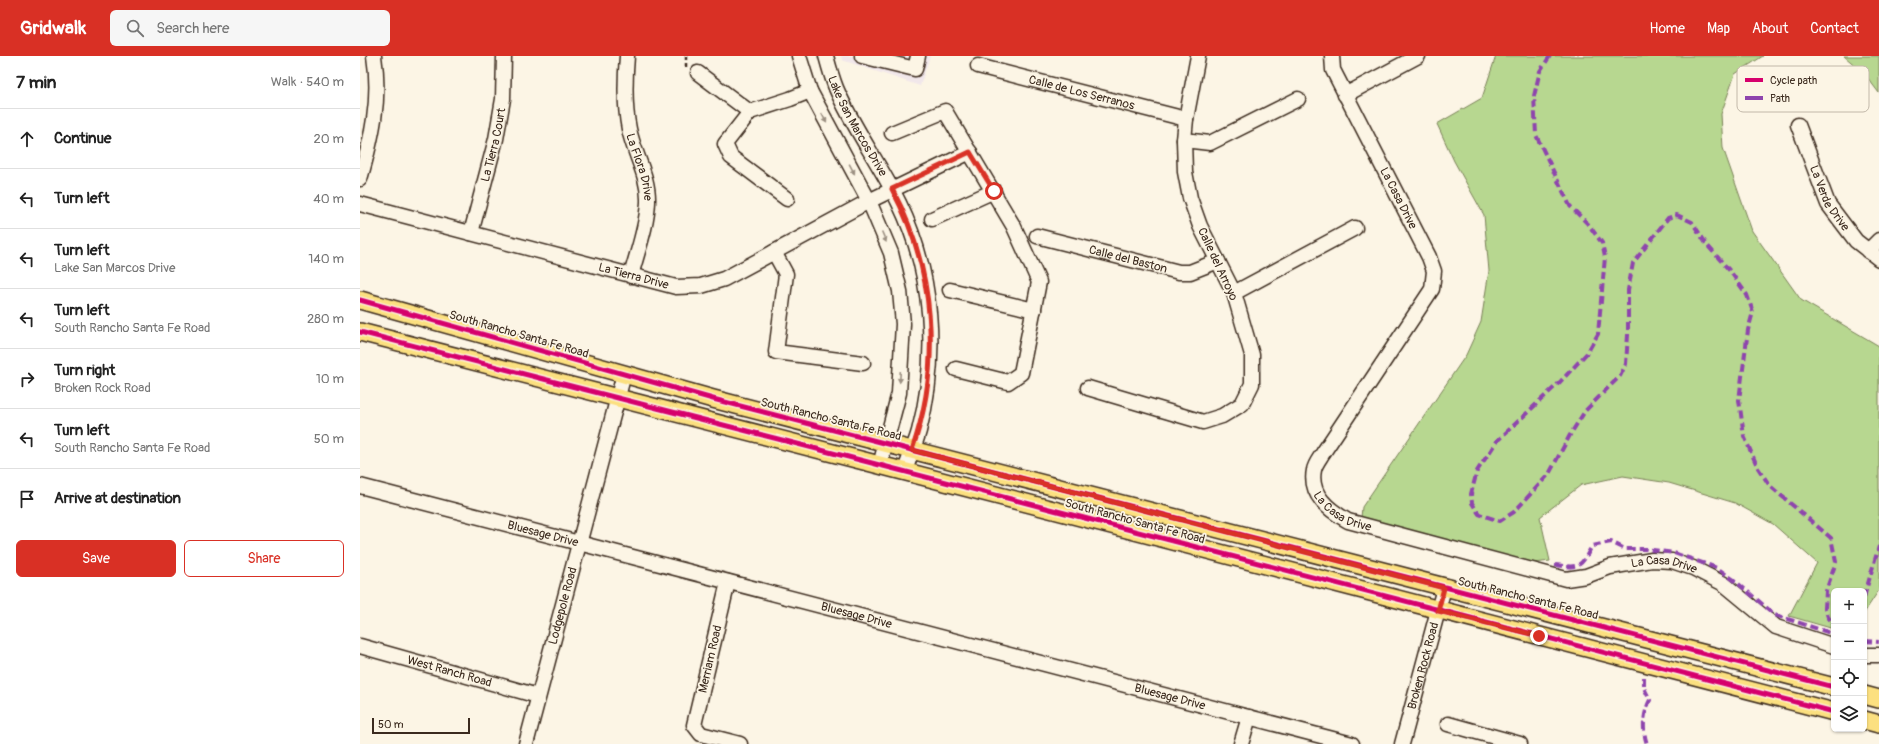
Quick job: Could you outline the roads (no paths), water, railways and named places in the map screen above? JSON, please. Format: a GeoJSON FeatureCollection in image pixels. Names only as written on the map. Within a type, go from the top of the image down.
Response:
{"type":"FeatureCollection","features":[{"type":"Feature","properties":{"kind":"main road","name":"South Rancho Santa Fe Road"},"geometry":{"type":"LineString","coordinates":[[360,300],[624,374],[912,450],[1444,588],[1831,686]]}},
{"type":"Feature","properties":{"kind":"main road","name":"South Rancho Santa Fe Road"},"geometry":{"type":"LineString","coordinates":[[360,332],[617,399],[905,471],[1438,611],[1831,711]]}},
{"type":"Feature","properties":{"kind":"main road"},"geometry":{"type":"LineString","coordinates":[[1867,696],[1879,699]]}},
{"type":"Feature","properties":{"kind":"main road"},"geometry":{"type":"LineString","coordinates":[[1867,721],[1879,724]]}},
{"type":"Feature","properties":{"kind":"street"},"geometry":{"type":"LineString","coordinates":[[360,179],[372,138],[377,78],[374,56]]}},
{"type":"Feature","properties":{"kind":"street","name":"La Tierra Court"},"geometry":{"type":"LineString","coordinates":[[471,233],[496,139],[503,99],[504,56]]}},
{"type":"Feature","properties":{"kind":"street","name":"La Flora Drive"},"geometry":{"type":"LineString","coordinates":[[627,56],[624,92],[629,129],[645,174],[648,201],[646,218],[631,276]]}},
{"type":"Feature","properties":{"kind":"street"},"geometry":{"type":"LineString","coordinates":[[799,56],[810,91],[869,201],[891,253],[900,291],[903,324],[899,393],[880,465]]}},
{"type":"Feature","properties":{"kind":"street","name":"Lake San Marcos Drive"},"geometry":{"type":"LineString","coordinates":[[826,56],[836,88],[892,189],[915,242],[920,258],[929,306],[931,348],[929,371],[918,431],[905,471]]}},
{"type":"Feature","properties":{"kind":"street"},"geometry":{"type":"LineString","coordinates":[[862,56],[915,69],[918,56]]}},
{"type":"Feature","properties":{"kind":"street","name":"Calle del Arroyo"},"geometry":{"type":"LineString","coordinates":[[1088,388],[1203,422],[1222,416],[1242,404],[1252,384],[1252,355],[1234,293],[1200,226],[1190,198],[1185,172],[1184,140],[1186,119],[1198,56]]}},
{"type":"Feature","properties":{"kind":"street","name":"La Casa Drive"},"geometry":{"type":"LineString","coordinates":[[1332,56],[1333,70],[1429,257],[1434,272],[1432,289],[1323,453],[1314,469],[1314,486],[1320,501],[1333,513],[1348,521],[1566,579],[1586,576],[1610,567],[1652,560],[1672,561],[1693,568],[1724,584],[1776,628],[1831,645]]}},
{"type":"Feature","properties":{"kind":"street"},"geometry":{"type":"LineString","coordinates":[[1345,94],[1418,56]]}},
{"type":"Feature","properties":{"kind":"street","name":"Calle de Los Serranos"},"geometry":{"type":"LineString","coordinates":[[978,66],[1186,119]]}},
{"type":"Feature","properties":{"kind":"street"},"geometry":{"type":"LineString","coordinates":[[698,73],[750,112]]}},
{"type":"Feature","properties":{"kind":"street"},"geometry":{"type":"LineString","coordinates":[[787,199],[731,156],[725,144],[750,112],[790,100],[810,91]]}},
{"type":"Feature","properties":{"kind":"street"},"geometry":{"type":"LineString","coordinates":[[1184,140],[1210,143],[1298,99]]}},
{"type":"Feature","properties":{"kind":"street"},"geometry":{"type":"LineString","coordinates":[[892,133],[945,111],[994,191],[1014,227],[1039,282],[1021,374],[1008,382],[956,369]]}},
{"type":"Feature","properties":{"kind":"street","name":"La Verde Drive"},"geometry":{"type":"LineString","coordinates":[[1798,126],[1828,204],[1856,241],[1873,255]]}},
{"type":"Feature","properties":{"kind":"street","name":"La Tierra Drive"},"geometry":{"type":"LineString","coordinates":[[360,204],[676,287],[701,286],[724,279],[892,189],[970,152]]}},
{"type":"Feature","properties":{"kind":"street"},"geometry":{"type":"LineString","coordinates":[[932,219],[994,191]]}},
{"type":"Feature","properties":{"kind":"street"},"geometry":{"type":"LineString","coordinates":[[1234,293],[1355,228]]}},
{"type":"Feature","properties":{"kind":"street","name":"Calle del Baston"},"geometry":{"type":"LineString","coordinates":[[1036,236],[1179,272],[1190,272],[1218,261]]}},
{"type":"Feature","properties":{"kind":"street"},"geometry":{"type":"LineString","coordinates":[[1873,255],[1879,240]]}},
{"type":"Feature","properties":{"kind":"street"},"geometry":{"type":"LineString","coordinates":[[774,252],[786,274],[776,352],[863,363]]}},
{"type":"Feature","properties":{"kind":"street"},"geometry":{"type":"LineString","coordinates":[[950,290],[1034,310]]}},
{"type":"Feature","properties":{"kind":"street","name":"Lodgepole Road"},"geometry":{"type":"LineString","coordinates":[[526,744],[624,374]]}},
{"type":"Feature","properties":{"kind":"street","name":"Bluesage Drive"},"geometry":{"type":"LineString","coordinates":[[360,486],[1352,744]]}},
{"type":"Feature","properties":{"kind":"street","name":"Merriam Road"},"geometry":{"type":"LineString","coordinates":[[728,582],[694,725],[701,734],[740,744]]}},
{"type":"Feature","properties":{"kind":"street","name":"Broken Rock Road"},"geometry":{"type":"LineString","coordinates":[[1402,744],[1444,588]]}},
{"type":"Feature","properties":{"kind":"street","name":"West Ranch Road"},"geometry":{"type":"LineString","coordinates":[[360,646],[538,696]]}},
{"type":"Feature","properties":{"kind":"street"},"geometry":{"type":"LineString","coordinates":[[1867,656],[1879,655]]}},
{"type":"Feature","properties":{"kind":"street"},"geometry":{"type":"LineString","coordinates":[[1241,744],[1249,717]]}},
{"type":"Feature","properties":{"kind":"street"},"geometry":{"type":"LineString","coordinates":[[1448,724],[1519,744]]}}]}
